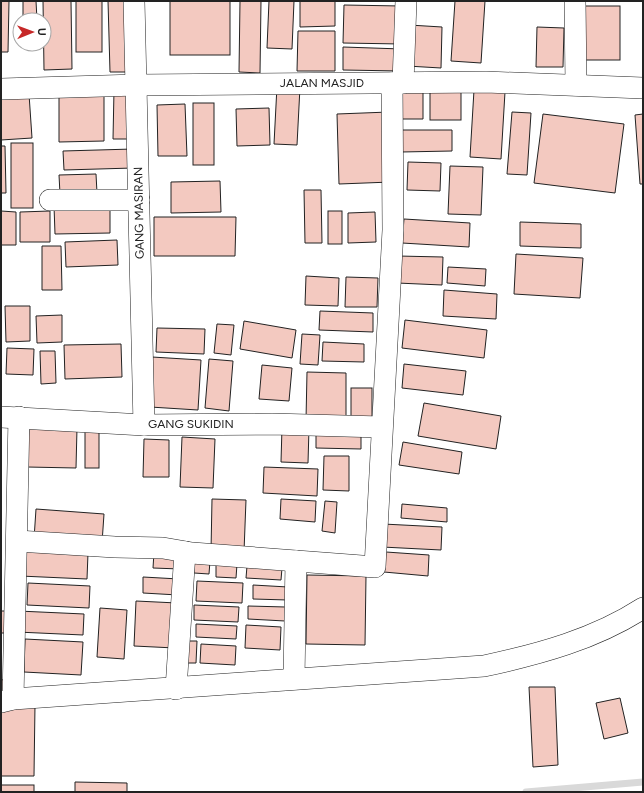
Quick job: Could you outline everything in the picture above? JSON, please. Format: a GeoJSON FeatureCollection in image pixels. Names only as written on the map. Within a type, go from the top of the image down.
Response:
{"type":"FeatureCollection","features":[{"type":"Feature","properties":{"kind":"street","name":"GANG MASIRAN"},"geometry":{"type":"LineString","coordinates":[[134,1],[144,425]]}},
{"type":"Feature","properties":{"kind":"street"},"geometry":{"type":"LineString","coordinates":[[17,541],[115,548],[163,548],[185,552],[375,567],[381,428],[387,363],[398,83],[406,1]]}},
{"type":"Feature","properties":{"kind":"street"},"geometry":{"type":"LineString","coordinates":[[575,1],[576,85]]}},
{"type":"Feature","properties":{"kind":"street","name":"JALAN MASJID"},"geometry":{"type":"LineString","coordinates":[[1,88],[137,85],[486,82],[643,88]]}},
{"type":"Feature","properties":{"kind":"street"},"geometry":{"type":"LineString","coordinates":[[50,200],[139,200]]}},
{"type":"Feature","properties":{"kind":"street"},"geometry":{"type":"LineString","coordinates":[[10,417],[17,541],[7,701],[484,666],[531,656],[582,638],[621,622],[643,608]]}},
{"type":"Feature","properties":{"kind":"street","name":"GANG SUKIDIN"},"geometry":{"type":"LineString","coordinates":[[10,417],[144,425],[272,424],[381,428]]}},
{"type":"Feature","properties":{"kind":"street"},"geometry":{"type":"LineString","coordinates":[[176,689],[185,552]]}},
{"type":"Feature","properties":{"kind":"street"},"geometry":{"type":"LineString","coordinates":[[294,679],[296,561]]}},
{"type":"Feature","properties":{"kind":"building"},"geometry":{"type":"Polygon","coordinates":[[[1,1],[9,1],[8,52],[1,52],[1,1]]]}},
{"type":"Feature","properties":{"kind":"building"},"geometry":{"type":"Polygon","coordinates":[[[23,1],[36,1],[37,12],[23,12],[23,1]]]}},
{"type":"Feature","properties":{"kind":"building"},"geometry":{"type":"Polygon","coordinates":[[[43,1],[71,1],[72,69],[44,70],[44,52],[52,52],[52,12],[43,12],[43,1]]]}},
{"type":"Feature","properties":{"kind":"building"},"geometry":{"type":"Polygon","coordinates":[[[76,1],[102,1],[102,52],[76,52],[76,1]]]}},
{"type":"Feature","properties":{"kind":"building"},"geometry":{"type":"Polygon","coordinates":[[[108,1],[128,1],[130,72],[110,72],[108,1]]]}},
{"type":"Feature","properties":{"kind":"building"},"geometry":{"type":"Polygon","coordinates":[[[170,1],[230,1],[230,55],[170,55],[170,1]]]}},
{"type":"Feature","properties":{"kind":"building"},"geometry":{"type":"Polygon","coordinates":[[[240,1],[261,1],[260,73],[239,72],[240,1]]]}},
{"type":"Feature","properties":{"kind":"building"},"geometry":{"type":"Polygon","coordinates":[[[269,1],[294,1],[292,49],[267,48],[269,1]]]}},
{"type":"Feature","properties":{"kind":"building"},"geometry":{"type":"Polygon","coordinates":[[[300,1],[335,1],[335,26],[300,27],[300,1]]]}},
{"type":"Feature","properties":{"kind":"building"},"geometry":{"type":"Polygon","coordinates":[[[455,1],[485,1],[481,63],[451,61],[455,1]]]}},
{"type":"Feature","properties":{"kind":"building"},"geometry":{"type":"Polygon","coordinates":[[[344,5],[401,6],[401,44],[343,43],[344,5]]]}},
{"type":"Feature","properties":{"kind":"building"},"geometry":{"type":"Polygon","coordinates":[[[584,6],[620,6],[620,60],[584,60],[584,6]]]}},
{"type":"Feature","properties":{"kind":"building"},"geometry":{"type":"Polygon","coordinates":[[[409,25],[442,27],[441,68],[407,66],[409,25]]]}},
{"type":"Feature","properties":{"kind":"building"},"geometry":{"type":"Polygon","coordinates":[[[537,27],[564,28],[563,67],[536,67],[537,27]]]}},
{"type":"Feature","properties":{"kind":"building"},"geometry":{"type":"Polygon","coordinates":[[[298,31],[335,31],[335,71],[297,71],[298,31]]]}},
{"type":"Feature","properties":{"kind":"building"},"geometry":{"type":"Polygon","coordinates":[[[343,47],[402,49],[401,71],[343,70],[343,47]]]}},
{"type":"Feature","properties":{"kind":"building"},"geometry":{"type":"Polygon","coordinates":[[[401,83],[423,83],[423,119],[402,119],[401,83]]]}},
{"type":"Feature","properties":{"kind":"building"},"geometry":{"type":"Polygon","coordinates":[[[277,86],[300,87],[297,145],[274,144],[277,86]]]}},
{"type":"Feature","properties":{"kind":"building"},"geometry":{"type":"Polygon","coordinates":[[[430,87],[461,87],[461,120],[430,120],[430,87]]]}},
{"type":"Feature","properties":{"kind":"building"},"geometry":{"type":"Polygon","coordinates":[[[114,90],[134,90],[133,139],[113,139],[114,90]]]}},
{"type":"Feature","properties":{"kind":"building"},"geometry":{"type":"Polygon","coordinates":[[[474,90],[505,92],[501,159],[470,157],[474,90]]]}},
{"type":"Feature","properties":{"kind":"building"},"geometry":{"type":"Polygon","coordinates":[[[59,91],[104,91],[104,141],[59,142],[59,91]]]}},
{"type":"Feature","properties":{"kind":"building"},"geometry":{"type":"Polygon","coordinates":[[[29,94],[32,138],[1,140],[1,95],[29,94]]]}},
{"type":"Feature","properties":{"kind":"building"},"geometry":{"type":"Polygon","coordinates":[[[193,103],[214,103],[214,165],[193,165],[193,103]]]}},
{"type":"Feature","properties":{"kind":"building"},"geometry":{"type":"Polygon","coordinates":[[[185,104],[187,156],[158,156],[157,105],[185,104]]]}},
{"type":"Feature","properties":{"kind":"building"},"geometry":{"type":"Polygon","coordinates":[[[269,108],[270,145],[237,146],[236,109],[269,108]]]}},
{"type":"Feature","properties":{"kind":"building"},"geometry":{"type":"Polygon","coordinates":[[[389,112],[391,182],[339,184],[337,114],[389,112]]]}},
{"type":"Feature","properties":{"kind":"building"},"geometry":{"type":"Polygon","coordinates":[[[512,112],[531,113],[527,175],[507,174],[512,112]]]}},
{"type":"Feature","properties":{"kind":"building"},"geometry":{"type":"Polygon","coordinates":[[[543,114],[624,124],[615,193],[534,183],[543,114]]]}},
{"type":"Feature","properties":{"kind":"building"},"geometry":{"type":"Polygon","coordinates":[[[643,114],[643,184],[640,184],[635,115],[643,114]]]}},
{"type":"Feature","properties":{"kind":"building"},"geometry":{"type":"Polygon","coordinates":[[[401,130],[452,130],[452,151],[401,152],[401,130]]]}},
{"type":"Feature","properties":{"kind":"building"},"geometry":{"type":"Polygon","coordinates":[[[11,143],[33,143],[33,208],[11,208],[11,143]]]}},
{"type":"Feature","properties":{"kind":"building"},"geometry":{"type":"Polygon","coordinates":[[[1,146],[5,146],[6,193],[1,193],[1,146]]]}},
{"type":"Feature","properties":{"kind":"building"},"geometry":{"type":"Polygon","coordinates":[[[133,149],[133,168],[64,170],[63,151],[133,149]]]}},
{"type":"Feature","properties":{"kind":"building"},"geometry":{"type":"Polygon","coordinates":[[[408,162],[441,163],[440,191],[407,190],[408,162]]]}},
{"type":"Feature","properties":{"kind":"building"},"geometry":{"type":"Polygon","coordinates":[[[450,166],[483,167],[481,215],[448,214],[450,166]]]}},
{"type":"Feature","properties":{"kind":"building"},"geometry":{"type":"Polygon","coordinates":[[[96,174],[97,193],[60,194],[59,175],[96,174]]]}},
{"type":"Feature","properties":{"kind":"building"},"geometry":{"type":"Polygon","coordinates":[[[220,181],[221,212],[171,213],[171,182],[220,181]]]}},
{"type":"Feature","properties":{"kind":"building"},"geometry":{"type":"Polygon","coordinates":[[[304,190],[321,190],[322,243],[305,243],[304,190]]]}},
{"type":"Feature","properties":{"kind":"building"},"geometry":{"type":"Polygon","coordinates":[[[110,205],[110,233],[55,234],[54,206],[110,205]]]}},
{"type":"Feature","properties":{"kind":"building"},"geometry":{"type":"Polygon","coordinates":[[[1,211],[16,212],[16,245],[1,245],[1,211]]]}},
{"type":"Feature","properties":{"kind":"building"},"geometry":{"type":"Polygon","coordinates":[[[50,211],[50,242],[20,242],[20,212],[50,211]]]}},
{"type":"Feature","properties":{"kind":"building"},"geometry":{"type":"Polygon","coordinates":[[[328,211],[342,211],[342,244],[328,244],[328,211]]]}},
{"type":"Feature","properties":{"kind":"building"},"geometry":{"type":"Polygon","coordinates":[[[375,212],[376,242],[348,243],[348,213],[375,212]]]}},
{"type":"Feature","properties":{"kind":"building"},"geometry":{"type":"Polygon","coordinates":[[[154,217],[236,217],[235,256],[154,256],[154,217]]]}},
{"type":"Feature","properties":{"kind":"building"},"geometry":{"type":"Polygon","coordinates":[[[404,219],[470,223],[469,247],[402,243],[404,219]]]}},
{"type":"Feature","properties":{"kind":"building"},"geometry":{"type":"Polygon","coordinates":[[[520,222],[581,224],[581,248],[520,246],[520,222]]]}},
{"type":"Feature","properties":{"kind":"building"},"geometry":{"type":"Polygon","coordinates":[[[117,240],[118,265],[66,267],[65,242],[117,240]]]}},
{"type":"Feature","properties":{"kind":"building"},"geometry":{"type":"Polygon","coordinates":[[[42,246],[61,246],[62,290],[42,290],[42,246]]]}},
{"type":"Feature","properties":{"kind":"building"},"geometry":{"type":"Polygon","coordinates":[[[516,254],[583,258],[580,298],[514,294],[516,254]]]}},
{"type":"Feature","properties":{"kind":"building"},"geometry":{"type":"Polygon","coordinates":[[[398,256],[443,257],[442,285],[397,283],[398,256]]]}},
{"type":"Feature","properties":{"kind":"building"},"geometry":{"type":"Polygon","coordinates":[[[448,267],[486,269],[485,286],[447,283],[448,267]]]}},
{"type":"Feature","properties":{"kind":"building"},"geometry":{"type":"Polygon","coordinates":[[[306,276],[339,278],[338,306],[305,305],[306,276]]]}},
{"type":"Feature","properties":{"kind":"building"},"geometry":{"type":"Polygon","coordinates":[[[346,277],[378,278],[377,307],[345,307],[346,277]]]}},
{"type":"Feature","properties":{"kind":"building"},"geometry":{"type":"Polygon","coordinates":[[[444,290],[497,294],[496,319],[443,316],[444,290]]]}},
{"type":"Feature","properties":{"kind":"building"},"geometry":{"type":"Polygon","coordinates":[[[5,306],[30,306],[30,341],[6,342],[5,306]]]}},
{"type":"Feature","properties":{"kind":"building"},"geometry":{"type":"Polygon","coordinates":[[[320,311],[373,313],[373,332],[319,330],[320,311]]]}},
{"type":"Feature","properties":{"kind":"building"},"geometry":{"type":"Polygon","coordinates":[[[62,315],[62,342],[37,343],[36,316],[62,315]]]}},
{"type":"Feature","properties":{"kind":"building"},"geometry":{"type":"Polygon","coordinates":[[[405,320],[487,330],[484,358],[402,348],[405,320]]]}},
{"type":"Feature","properties":{"kind":"building"},"geometry":{"type":"Polygon","coordinates":[[[244,321],[296,330],[292,358],[240,349],[244,321]]]}},
{"type":"Feature","properties":{"kind":"building"},"geometry":{"type":"Polygon","coordinates":[[[217,324],[234,325],[231,355],[214,353],[217,324]]]}},
{"type":"Feature","properties":{"kind":"building"},"geometry":{"type":"Polygon","coordinates":[[[157,328],[205,329],[204,354],[156,352],[157,328]]]}},
{"type":"Feature","properties":{"kind":"building"},"geometry":{"type":"Polygon","coordinates":[[[302,334],[320,335],[318,365],[300,364],[302,334]]]}},
{"type":"Feature","properties":{"kind":"building"},"geometry":{"type":"Polygon","coordinates":[[[323,342],[364,344],[364,362],[322,361],[323,342]]]}},
{"type":"Feature","properties":{"kind":"building"},"geometry":{"type":"Polygon","coordinates":[[[121,344],[122,377],[65,379],[64,345],[121,344]]]}},
{"type":"Feature","properties":{"kind":"building"},"geometry":{"type":"Polygon","coordinates":[[[7,348],[34,349],[33,375],[6,374],[7,348]]]}},
{"type":"Feature","properties":{"kind":"building"},"geometry":{"type":"Polygon","coordinates":[[[40,351],[55,351],[56,383],[41,384],[40,351]]]}},
{"type":"Feature","properties":{"kind":"building"},"geometry":{"type":"Polygon","coordinates":[[[152,357],[201,360],[198,410],[150,407],[152,357]]]}},
{"type":"Feature","properties":{"kind":"building"},"geometry":{"type":"Polygon","coordinates":[[[209,359],[233,361],[229,411],[205,408],[209,359]]]}},
{"type":"Feature","properties":{"kind":"building"},"geometry":{"type":"Polygon","coordinates":[[[404,364],[466,371],[463,395],[402,388],[404,364]]]}},
{"type":"Feature","properties":{"kind":"building"},"geometry":{"type":"Polygon","coordinates":[[[262,365],[292,368],[289,401],[259,399],[262,365]]]}},
{"type":"Feature","properties":{"kind":"building"},"geometry":{"type":"Polygon","coordinates":[[[307,372],[346,373],[346,420],[306,420],[307,372]]]}},
{"type":"Feature","properties":{"kind":"building"},"geometry":{"type":"Polygon","coordinates":[[[351,388],[372,388],[372,426],[351,426],[351,388]]]}},
{"type":"Feature","properties":{"kind":"building"},"geometry":{"type":"Polygon","coordinates":[[[424,403],[501,416],[496,449],[418,436],[424,403]]]}},
{"type":"Feature","properties":{"kind":"building"},"geometry":{"type":"Polygon","coordinates":[[[85,425],[99,425],[99,468],[85,468],[85,425]]]}},
{"type":"Feature","properties":{"kind":"building"},"geometry":{"type":"Polygon","coordinates":[[[29,426],[77,428],[76,468],[27,467],[29,426]]]}},
{"type":"Feature","properties":{"kind":"building"},"geometry":{"type":"Polygon","coordinates":[[[282,427],[309,428],[308,463],[281,462],[282,427]]]}},
{"type":"Feature","properties":{"kind":"building"},"geometry":{"type":"Polygon","coordinates":[[[316,429],[361,430],[361,449],[316,448],[316,429]]]}},
{"type":"Feature","properties":{"kind":"building"},"geometry":{"type":"Polygon","coordinates":[[[182,437],[215,439],[213,488],[180,487],[182,437]]]}},
{"type":"Feature","properties":{"kind":"building"},"geometry":{"type":"Polygon","coordinates":[[[144,439],[169,440],[169,477],[143,477],[144,439]]]}},
{"type":"Feature","properties":{"kind":"building"},"geometry":{"type":"Polygon","coordinates":[[[403,442],[462,452],[459,474],[399,465],[403,442]]]}},
{"type":"Feature","properties":{"kind":"building"},"geometry":{"type":"Polygon","coordinates":[[[324,456],[349,456],[349,491],[323,490],[324,456]]]}},
{"type":"Feature","properties":{"kind":"building"},"geometry":{"type":"Polygon","coordinates":[[[264,467],[318,469],[317,496],[263,493],[264,467]]]}},
{"type":"Feature","properties":{"kind":"building"},"geometry":{"type":"Polygon","coordinates":[[[212,499],[246,500],[244,552],[211,551],[212,499]]]}},
{"type":"Feature","properties":{"kind":"building"},"geometry":{"type":"Polygon","coordinates":[[[281,499],[316,501],[315,522],[280,519],[281,499]]]}},
{"type":"Feature","properties":{"kind":"building"},"geometry":{"type":"Polygon","coordinates":[[[325,501],[337,502],[335,533],[322,531],[325,501]]]}},
{"type":"Feature","properties":{"kind":"building"},"geometry":{"type":"Polygon","coordinates":[[[402,504],[447,508],[447,522],[401,518],[402,504]]]}},
{"type":"Feature","properties":{"kind":"building"},"geometry":{"type":"Polygon","coordinates":[[[36,509],[104,514],[102,543],[34,539],[36,509]]]}},
{"type":"Feature","properties":{"kind":"building"},"geometry":{"type":"Polygon","coordinates":[[[383,524],[442,527],[441,550],[382,547],[383,524]]]}},
{"type":"Feature","properties":{"kind":"building"},"geometry":{"type":"Polygon","coordinates":[[[22,550],[88,553],[87,579],[20,576],[22,550]]]}},
{"type":"Feature","properties":{"kind":"building"},"geometry":{"type":"Polygon","coordinates":[[[154,552],[181,553],[180,569],[153,568],[154,552]]]}},
{"type":"Feature","properties":{"kind":"building"},"geometry":{"type":"Polygon","coordinates":[[[386,552],[429,555],[428,576],[384,572],[386,552]]]}},
{"type":"Feature","properties":{"kind":"building"},"geometry":{"type":"Polygon","coordinates":[[[194,560],[210,561],[209,574],[194,573],[194,560]]]}},
{"type":"Feature","properties":{"kind":"building"},"geometry":{"type":"Polygon","coordinates":[[[216,564],[237,564],[236,578],[216,577],[216,564]]]}},
{"type":"Feature","properties":{"kind":"building"},"geometry":{"type":"Polygon","coordinates":[[[247,566],[282,568],[281,580],[246,578],[247,566]]]}},
{"type":"Feature","properties":{"kind":"building"},"geometry":{"type":"Polygon","coordinates":[[[307,575],[366,576],[365,645],[306,644],[307,575]]]}},
{"type":"Feature","properties":{"kind":"building"},"geometry":{"type":"Polygon","coordinates":[[[143,577],[179,579],[178,595],[143,593],[143,577]]]}},
{"type":"Feature","properties":{"kind":"building"},"geometry":{"type":"Polygon","coordinates":[[[197,581],[243,583],[242,603],[196,601],[197,581]]]}},
{"type":"Feature","properties":{"kind":"building"},"geometry":{"type":"Polygon","coordinates":[[[28,583],[90,586],[89,608],[27,605],[28,583]]]}},
{"type":"Feature","properties":{"kind":"building"},"geometry":{"type":"Polygon","coordinates":[[[253,585],[288,587],[288,600],[253,599],[253,585]]]}},
{"type":"Feature","properties":{"kind":"building"},"geometry":{"type":"Polygon","coordinates":[[[136,601],[177,603],[175,648],[134,646],[136,601]]]}},
{"type":"Feature","properties":{"kind":"building"},"geometry":{"type":"Polygon","coordinates":[[[194,605],[239,607],[238,622],[194,620],[194,605]]]}},
{"type":"Feature","properties":{"kind":"building"},"geometry":{"type":"Polygon","coordinates":[[[248,606],[286,607],[285,621],[248,619],[248,606]]]}},
{"type":"Feature","properties":{"kind":"building"},"geometry":{"type":"Polygon","coordinates":[[[100,608],[127,610],[124,659],[97,657],[100,608]]]}},
{"type":"Feature","properties":{"kind":"building"},"geometry":{"type":"Polygon","coordinates":[[[1,611],[10,611],[9,633],[1,633],[1,611]]]}},
{"type":"Feature","properties":{"kind":"building"},"geometry":{"type":"Polygon","coordinates":[[[18,611],[84,614],[83,635],[17,632],[18,611]]]}},
{"type":"Feature","properties":{"kind":"building"},"geometry":{"type":"Polygon","coordinates":[[[196,624],[237,626],[236,639],[196,637],[196,624]]]}},
{"type":"Feature","properties":{"kind":"building"},"geometry":{"type":"Polygon","coordinates":[[[246,625],[281,627],[280,650],[245,648],[246,625]]]}},
{"type":"Feature","properties":{"kind":"building"},"geometry":{"type":"Polygon","coordinates":[[[25,639],[83,642],[81,675],[24,672],[25,639]]]}},
{"type":"Feature","properties":{"kind":"building"},"geometry":{"type":"Polygon","coordinates":[[[185,641],[197,641],[196,663],[184,663],[185,641]]]}},
{"type":"Feature","properties":{"kind":"building"},"geometry":{"type":"Polygon","coordinates":[[[201,644],[236,646],[235,665],[200,663],[201,644]]]}},
{"type":"Feature","properties":{"kind":"building"},"geometry":{"type":"Polygon","coordinates":[[[9,679],[11,693],[1,694],[1,680],[9,679]]]}},
{"type":"Feature","properties":{"kind":"building"},"geometry":{"type":"Polygon","coordinates":[[[529,687],[555,687],[558,765],[533,767],[529,687]]]}},
{"type":"Feature","properties":{"kind":"building"},"geometry":{"type":"Polygon","coordinates":[[[620,698],[628,733],[604,739],[596,703],[620,698]]]}},
{"type":"Feature","properties":{"kind":"building"},"geometry":{"type":"Polygon","coordinates":[[[1,705],[35,705],[34,776],[1,776],[1,705]]]}},
{"type":"Feature","properties":{"kind":"building"},"geometry":{"type":"Polygon","coordinates":[[[75,782],[127,783],[127,792],[75,792],[75,782]]]}},
{"type":"Feature","properties":{"kind":"building"},"geometry":{"type":"Polygon","coordinates":[[[1,785],[34,785],[34,792],[1,792],[1,785]]]}},
{"type":"Feature","properties":{"kind":"waterway"},"geometry":{"type":"LineString","coordinates":[[526,792],[643,782]]}}]}
